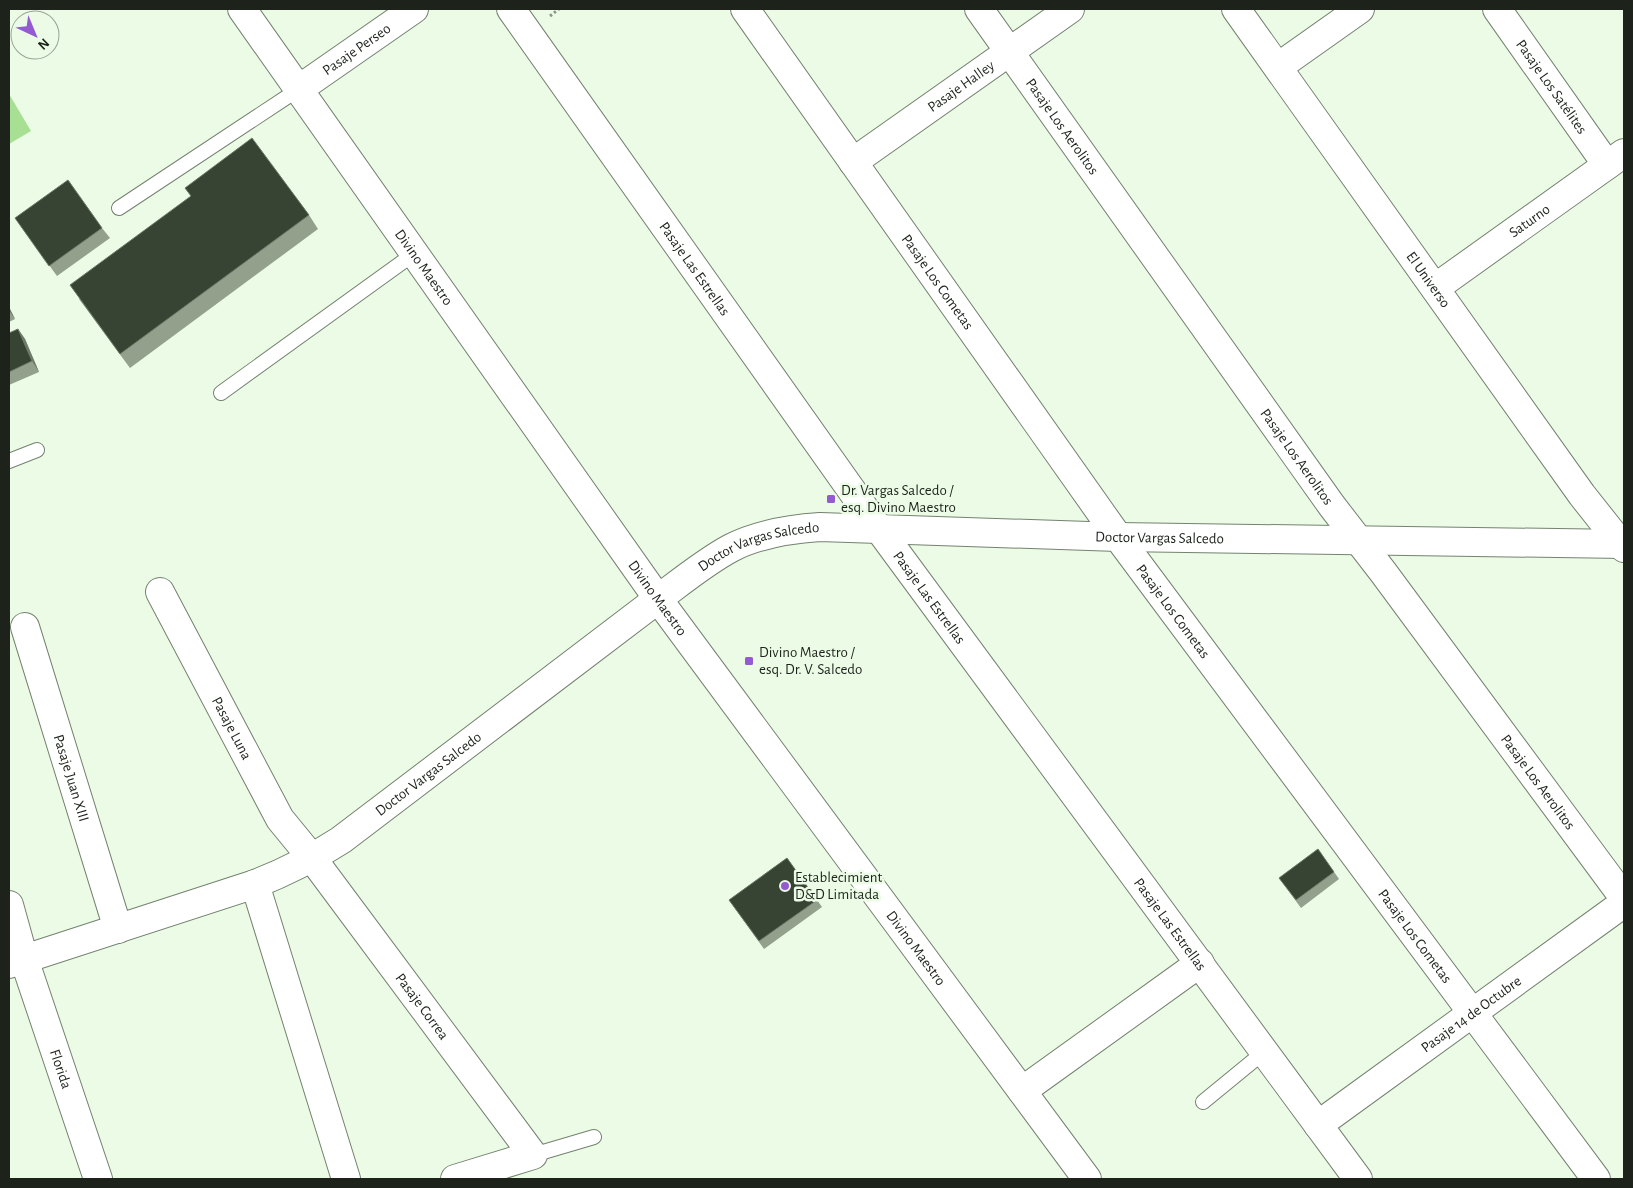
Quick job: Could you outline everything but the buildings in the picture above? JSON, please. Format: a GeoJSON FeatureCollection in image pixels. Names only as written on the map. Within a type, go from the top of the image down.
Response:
{"type":"FeatureCollection","features":[{"type":"Feature","properties":{"kind":"street","name":"Divino Maestro"},"geometry":{"type":"LineString","coordinates":[[242,9],[658,598],[1086,1179]]}},
{"type":"Feature","properties":{"kind":"street","name":"Pasaje Perseo"},"geometry":{"type":"LineString","coordinates":[[299,88],[414,9]]}},
{"type":"Feature","properties":{"kind":"street","name":"Pasaje Las Estrellas"},"geometry":{"type":"LineString","coordinates":[[511,9],[879,529],[1358,1179]]}},
{"type":"Feature","properties":{"kind":"street","name":"Pasaje Los Cometas"},"geometry":{"type":"LineString","coordinates":[[745,9],[1118,537],[1596,1179]]}},
{"type":"Feature","properties":{"kind":"street","name":"Pasaje Los Aerolitos"},"geometry":{"type":"LineString","coordinates":[[979,9],[1332,506],[1624,898]]}},
{"type":"Feature","properties":{"kind":"street","name":"Pasaje Halley"},"geometry":{"type":"LineString","coordinates":[[853,162],[1070,9]]}},
{"type":"Feature","properties":{"kind":"street","name":"El Universo"},"geometry":{"type":"LineString","coordinates":[[1236,9],[1582,495],[1623,546]]}},
{"type":"Feature","properties":{"kind":"street"},"geometry":{"type":"LineString","coordinates":[[1278,67],[1360,9]]}},
{"type":"Feature","properties":{"kind":"street","name":"Pasaje Los Satélites"},"geometry":{"type":"LineString","coordinates":[[1497,9],[1616,159]]}},
{"type":"Feature","properties":{"kind":"street","name":"Saturno"},"geometry":{"type":"LineString","coordinates":[[1435,288],[1616,159]]}},
{"type":"Feature","properties":{"kind":"street","name":"Doctor Vargas Salcedo"},"geometry":{"type":"LineString","coordinates":[[17,962],[255,884],[284,873],[312,858],[341,840],[658,598],[712,560],[754,538],[799,528],[820,527],[1118,537],[1623,546]]}},
{"type":"Feature","properties":{"kind":"street","name":"Pasaje Luna"},"geometry":{"type":"LineString","coordinates":[[160,592],[280,819],[312,858]]}},
{"type":"Feature","properties":{"kind":"street","name":"Pasaje Juan XIII"},"geometry":{"type":"LineString","coordinates":[[25,626],[118,929]]}},
{"type":"Feature","properties":{"kind":"street","name":"Pasaje Correa"},"geometry":{"type":"LineString","coordinates":[[312,858],[532,1155]]}},
{"type":"Feature","properties":{"kind":"street"},"geometry":{"type":"LineString","coordinates":[[255,884],[346,1179]]}},
{"type":"Feature","properties":{"kind":"street","name":"Pasaje 14 de Octubre"},"geometry":{"type":"LineString","coordinates":[[1318,1125],[1624,903]]}},
{"type":"Feature","properties":{"kind":"street","name":"Florida"},"geometry":{"type":"LineString","coordinates":[[9,905],[17,962],[98,1179]]}},
{"type":"Feature","properties":{"kind":"street"},"geometry":{"type":"LineString","coordinates":[[1022,1091],[1200,963]]}},
{"type":"Feature","properties":{"kind":"street"},"geometry":{"type":"LineString","coordinates":[[455,1179],[532,1155]]}},
{"type":"Feature","properties":{"kind":"lane"},"geometry":{"type":"LineString","coordinates":[[119,208],[299,88]]}},
{"type":"Feature","properties":{"kind":"lane"},"geometry":{"type":"LineString","coordinates":[[220,393],[415,253]]}},
{"type":"Feature","properties":{"kind":"lane"},"geometry":{"type":"LineString","coordinates":[[9,461],[37,450]]}},
{"type":"Feature","properties":{"kind":"lane"},"geometry":{"type":"LineString","coordinates":[[1203,1102],[1264,1052]]}},
{"type":"Feature","properties":{"kind":"lane"},"geometry":{"type":"LineString","coordinates":[[532,1155],[594,1137]]}},
{"type":"Feature","properties":{"kind":"green space"},"geometry":{"type":"Polygon","coordinates":[[[9,94],[31,131],[9,144],[9,94]]]}},
{"type":"Feature","properties":{"kind":"place","name":"Dr. Vargas Salcedo / esq. Divino Maestro"},"geometry":{"type":"Point","coordinates":[831,499]}},
{"type":"Feature","properties":{"kind":"place","name":"Divino Maestro / esq. Dr. V. Salcedo"},"geometry":{"type":"Point","coordinates":[749,661]}},
{"type":"Feature","properties":{"kind":"place","name":"Establecimient D&D Limitada"},"geometry":{"type":"Point","coordinates":[785,886]}}]}
